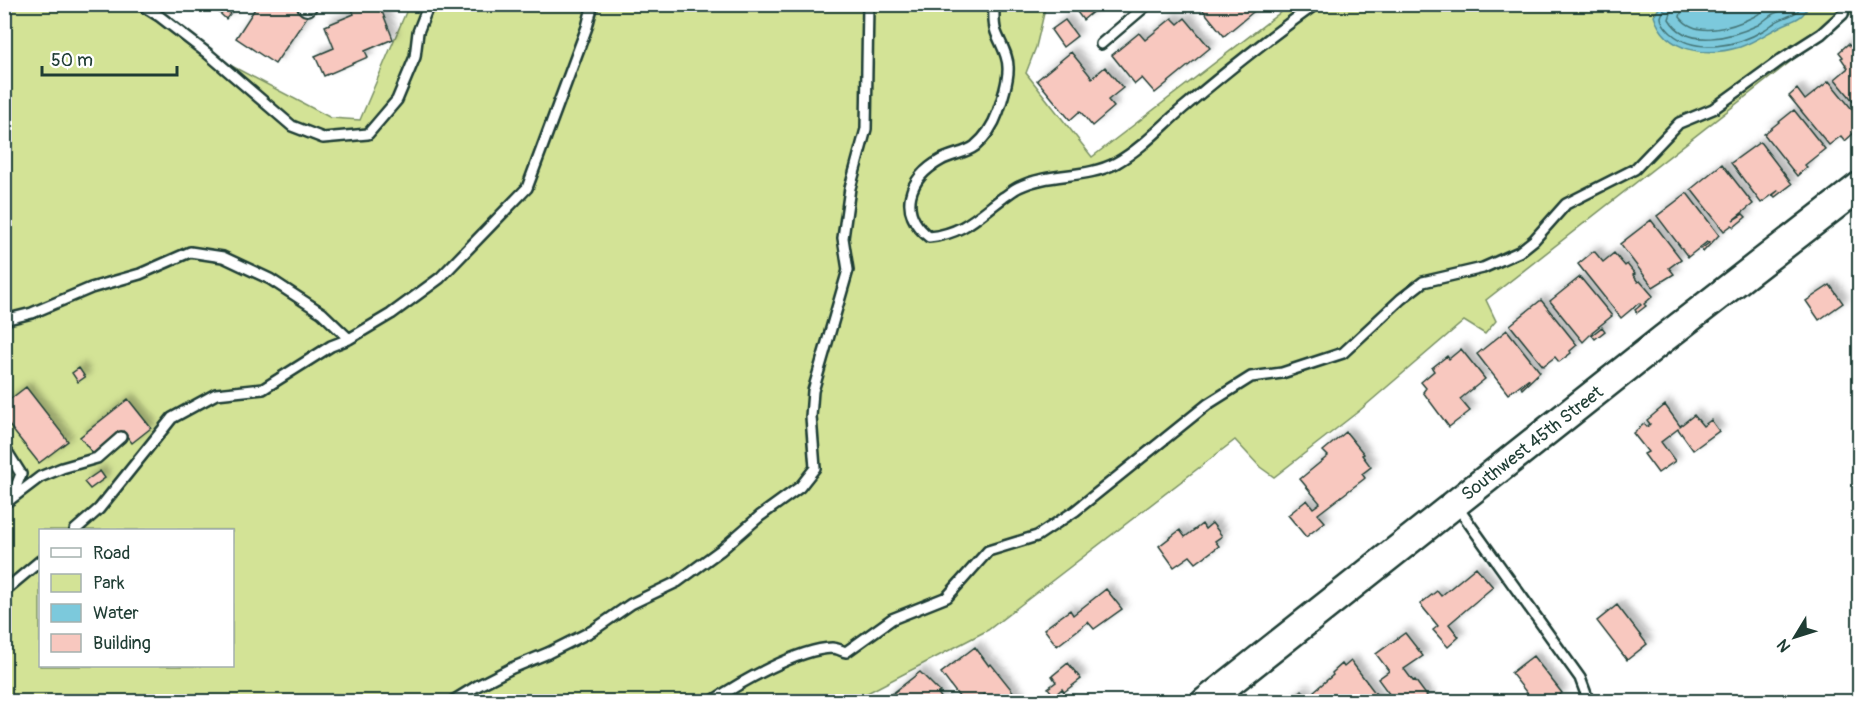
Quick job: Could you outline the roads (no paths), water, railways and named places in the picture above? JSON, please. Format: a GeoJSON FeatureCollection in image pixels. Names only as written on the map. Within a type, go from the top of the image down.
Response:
{"type":"FeatureCollection","features":[{"type":"Feature","properties":{"kind":"street","name":"Southwest 45th Street"},"geometry":{"type":"LineString","coordinates":[[1205,702],[1860,186]]}},
{"type":"Feature","properties":{"kind":"lane"},"geometry":{"type":"LineString","coordinates":[[140,4],[207,53],[292,126],[323,138],[368,134],[397,100],[415,57],[418,32],[429,4]]}},
{"type":"Feature","properties":{"kind":"lane"},"geometry":{"type":"LineString","coordinates":[[77,529],[99,509],[172,418],[216,394],[263,389],[331,346],[350,339],[390,314],[440,278],[527,188],[587,27],[593,4]]}},
{"type":"Feature","properties":{"kind":"lane"},"geometry":{"type":"LineString","coordinates":[[451,702],[485,681],[592,631],[631,604],[677,582],[800,487],[815,468],[811,417],[813,391],[848,270],[843,238],[850,188],[866,129],[868,4]]}},
{"type":"Feature","properties":{"kind":"lane"},"geometry":{"type":"LineString","coordinates":[[994,4],[995,31],[1009,67],[998,110],[989,133],[973,148],[942,160],[924,171],[912,190],[909,206],[918,228],[929,237],[943,236],[964,228],[1019,187],[1040,180],[1089,172],[1113,165],[1135,152],[1154,133],[1271,35],[1316,4]]}},
{"type":"Feature","properties":{"kind":"lane"},"geometry":{"type":"LineString","coordinates":[[1101,44],[1148,4]]}},
{"type":"Feature","properties":{"kind":"lane"},"geometry":{"type":"LineString","coordinates":[[711,702],[747,678],[805,654],[833,648],[846,652],[892,619],[947,597],[988,551],[1037,536],[1075,511],[1208,404],[1251,376],[1282,373],[1343,353],[1401,298],[1423,282],[1483,268],[1519,252],[1534,240],[1566,204],[1635,169],[1679,123],[1713,109],[1821,34],[1843,14],[1845,4]]}},
{"type":"Feature","properties":{"kind":"lane"},"geometry":{"type":"LineString","coordinates":[[4,320],[32,313],[91,288],[140,274],[190,252],[223,257],[270,279],[322,313],[350,339]]}},
{"type":"Feature","properties":{"kind":"lane"},"geometry":{"type":"LineString","coordinates":[[8,501],[40,477],[97,458],[121,437]]}},
{"type":"Feature","properties":{"kind":"lane"},"geometry":{"type":"LineString","coordinates":[[4,447],[21,474],[8,501]]}},
{"type":"Feature","properties":{"kind":"lane"},"geometry":{"type":"LineString","coordinates":[[1455,504],[1580,678],[1589,702]]}},
{"type":"Feature","properties":{"kind":"lane"},"geometry":{"type":"LineString","coordinates":[[4,591],[39,562]]}},
{"type":"Feature","properties":{"kind":"water"},"geometry":{"type":"Polygon","coordinates":[[[1661,5],[1809,5],[1804,14],[1798,18],[1751,43],[1714,52],[1689,49],[1668,38],[1654,16],[1661,5]]]}}]}
